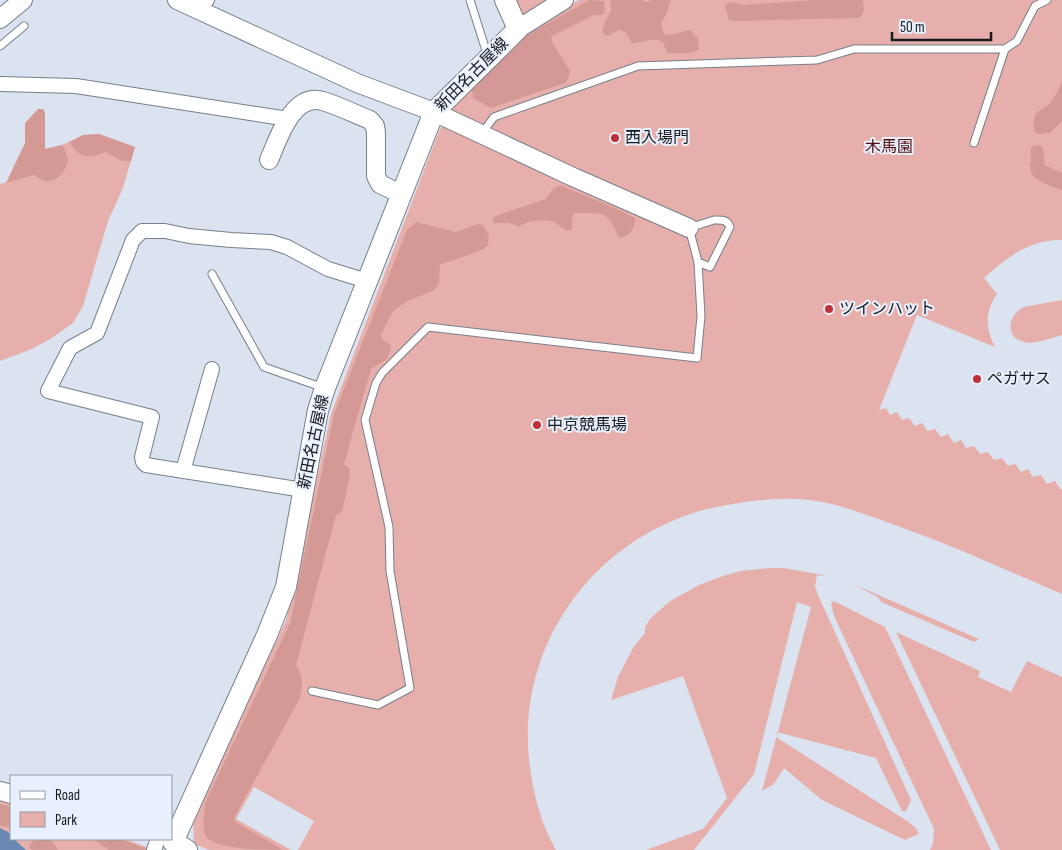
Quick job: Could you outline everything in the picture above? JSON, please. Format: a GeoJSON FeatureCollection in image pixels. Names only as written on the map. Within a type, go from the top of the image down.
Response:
{"type":"FeatureCollection","features":[{"type":"Feature","properties":{"kind":"main road","name":"新田名古屋線"},"geometry":{"type":"LineString","coordinates":[[172,838],[267,635],[283,594],[290,568],[318,410],[401,194],[434,112],[518,29],[505,0]]}},
{"type":"Feature","properties":{"kind":"street"},"geometry":{"type":"LineString","coordinates":[[0,19],[23,0]]}},
{"type":"Feature","properties":{"kind":"street"},"geometry":{"type":"LineString","coordinates":[[518,29],[564,0]]}},
{"type":"Feature","properties":{"kind":"street"},"geometry":{"type":"LineString","coordinates":[[192,2],[357,83],[434,112],[573,177],[689,228]]}},
{"type":"Feature","properties":{"kind":"street"},"geometry":{"type":"LineString","coordinates":[[0,84],[76,86],[288,119]]}},
{"type":"Feature","properties":{"kind":"street"},"geometry":{"type":"LineString","coordinates":[[270,160],[288,119],[297,108],[314,100],[321,101],[370,120],[376,133],[376,176],[380,184],[401,194]]}},
{"type":"Feature","properties":{"kind":"street"},"geometry":{"type":"LineString","coordinates":[[303,490],[146,465],[142,458],[152,417],[48,391],[70,348],[97,333],[133,240],[142,231],[165,231],[189,236],[271,242],[287,247],[328,269],[367,281]]}},
{"type":"Feature","properties":{"kind":"street"},"geometry":{"type":"LineString","coordinates":[[183,471],[212,369]]}},
{"type":"Feature","properties":{"kind":"street"},"geometry":{"type":"LineString","coordinates":[[154,850],[170,842]]}},
{"type":"Feature","properties":{"kind":"lane"},"geometry":{"type":"LineString","coordinates":[[470,0],[488,58]]}},
{"type":"Feature","properties":{"kind":"lane"},"geometry":{"type":"LineString","coordinates":[[482,133],[494,117],[638,66],[817,60],[854,49],[1005,49],[1017,41],[1035,6],[1047,0]]}},
{"type":"Feature","properties":{"kind":"lane"},"geometry":{"type":"LineString","coordinates":[[0,46],[24,26]]}},
{"type":"Feature","properties":{"kind":"lane"},"geometry":{"type":"LineString","coordinates":[[974,143],[1005,49]]}},
{"type":"Feature","properties":{"kind":"lane"},"geometry":{"type":"LineString","coordinates":[[312,691],[378,705],[410,688],[390,571],[389,527],[365,420],[376,383],[382,374],[428,327],[696,358],[701,316],[698,262],[689,228],[714,220],[728,222],[730,227],[710,267],[698,262]]}},
{"type":"Feature","properties":{"kind":"lane"},"geometry":{"type":"LineString","coordinates":[[212,274],[264,367],[325,388]]}},
{"type":"Feature","properties":{"kind":"green space"},"geometry":{"type":"Polygon","coordinates":[[[508,0],[555,0],[524,18],[508,0]]]}},
{"type":"Feature","properties":{"kind":"green space","name":"中京競馬場"},"geometry":{"type":"Polygon","coordinates":[[[579,0],[1062,0],[1062,240],[1029,246],[1001,263],[984,278],[997,294],[988,313],[989,334],[995,347],[917,315],[879,410],[886,408],[890,415],[897,412],[902,420],[909,418],[915,426],[922,423],[927,431],[935,429],[941,437],[948,434],[954,443],[961,440],[966,448],[974,446],[980,454],[988,452],[994,460],[1002,458],[1008,466],[1015,464],[1021,472],[1028,469],[1033,477],[1041,475],[1047,484],[1055,481],[1060,489],[1062,489],[1062,594],[926,536],[828,503],[796,499],[775,499],[743,502],[701,511],[682,517],[648,533],[617,554],[590,578],[568,607],[550,638],[537,672],[530,708],[528,746],[536,800],[544,826],[556,850],[298,850],[314,821],[254,787],[236,819],[291,850],[209,850],[194,844],[193,817],[286,621],[331,414],[439,131],[457,99],[527,30],[579,0]]]}},
{"type":"Feature","properties":{"kind":"green space"},"geometry":{"type":"Polygon","coordinates":[[[99,134],[135,147],[123,188],[108,221],[83,306],[73,323],[52,338],[32,349],[0,361],[0,184],[34,175],[45,150],[62,145],[83,135],[99,134]]]}},
{"type":"Feature","properties":{"kind":"green space"},"geometry":{"type":"Polygon","coordinates":[[[1062,300],[1062,335],[1033,343],[1024,342],[1013,336],[1010,326],[1012,320],[1014,315],[1024,307],[1062,300]]]}},
{"type":"Feature","properties":{"kind":"green space"},"geometry":{"type":"Polygon","coordinates":[[[783,568],[823,575],[817,575],[815,586],[818,595],[911,800],[906,811],[902,811],[876,758],[778,732],[811,607],[797,602],[754,774],[694,850],[646,850],[703,829],[727,798],[683,676],[611,700],[618,677],[633,648],[645,633],[645,627],[650,619],[670,601],[699,585],[723,576],[741,571],[783,568]]]}},
{"type":"Feature","properties":{"kind":"green space"},"geometry":{"type":"Polygon","coordinates":[[[851,583],[979,639],[974,642],[881,602],[878,597],[851,583]]]}},
{"type":"Feature","properties":{"kind":"green space"},"geometry":{"type":"Polygon","coordinates":[[[834,601],[885,627],[991,850],[930,850],[933,844],[934,829],[834,616],[831,604],[834,601]]]}},
{"type":"Feature","properties":{"kind":"green space"},"geometry":{"type":"Polygon","coordinates":[[[896,632],[980,671],[978,677],[1011,692],[1027,661],[1062,677],[1062,850],[1000,850],[896,632]]]}},
{"type":"Feature","properties":{"kind":"green space"},"geometry":{"type":"Polygon","coordinates":[[[776,737],[907,821],[916,828],[919,834],[905,840],[822,800],[784,768],[774,784],[762,791],[776,737]]]}},
{"type":"Feature","properties":{"kind":"green space"},"geometry":{"type":"Polygon","coordinates":[[[0,801],[10,804],[10,840],[128,840],[149,848],[149,850],[0,850],[0,801]]]}},
{"type":"Feature","properties":{"kind":"shaded area"},"geometry":{"type":"Polygon","coordinates":[[[589,0],[604,1],[605,11],[602,15],[594,15],[552,36],[551,40],[570,71],[568,80],[565,83],[491,108],[473,98],[472,88],[524,37],[589,0]]]}},
{"type":"Feature","properties":{"kind":"shaded area"},"geometry":{"type":"Polygon","coordinates":[[[610,0],[640,0],[647,2],[652,0],[671,0],[662,22],[664,34],[670,35],[690,30],[698,39],[699,49],[688,53],[667,53],[663,42],[659,40],[632,43],[625,32],[619,30],[607,36],[602,32],[606,19],[611,12],[610,0]]]}},
{"type":"Feature","properties":{"kind":"shaded area"},"geometry":{"type":"Polygon","coordinates":[[[813,0],[863,0],[864,10],[862,16],[858,18],[735,21],[729,20],[725,6],[730,2],[745,5],[813,0]]]}},
{"type":"Feature","properties":{"kind":"shaded area"},"geometry":{"type":"Polygon","coordinates":[[[1062,82],[1062,121],[1050,133],[1037,134],[1034,130],[1036,113],[1049,105],[1062,82]]]}},
{"type":"Feature","properties":{"kind":"shaded area"},"geometry":{"type":"Polygon","coordinates":[[[38,109],[43,109],[45,113],[45,149],[62,145],[68,161],[67,165],[60,176],[53,180],[45,181],[34,175],[6,183],[25,143],[25,123],[38,109]]]}},
{"type":"Feature","properties":{"kind":"shaded area"},"geometry":{"type":"Polygon","coordinates":[[[99,134],[135,147],[131,161],[122,161],[105,152],[94,156],[84,156],[76,151],[70,142],[83,135],[99,134]]]}},
{"type":"Feature","properties":{"kind":"shaded area"},"geometry":{"type":"Polygon","coordinates":[[[1039,145],[1043,149],[1045,165],[1062,173],[1062,190],[1047,185],[1033,176],[1030,166],[1031,148],[1032,146],[1039,145]]]}},
{"type":"Feature","properties":{"kind":"shaded area"},"geometry":{"type":"Polygon","coordinates":[[[560,185],[635,218],[631,232],[626,236],[619,237],[607,217],[593,213],[575,213],[572,218],[572,229],[567,231],[550,221],[530,222],[519,227],[509,223],[493,223],[493,218],[498,215],[546,199],[553,189],[560,185]]]}},
{"type":"Feature","properties":{"kind":"shaded area"},"geometry":{"type":"Polygon","coordinates":[[[416,222],[456,232],[478,224],[483,225],[489,236],[488,245],[484,249],[440,265],[439,284],[433,291],[407,301],[393,311],[381,335],[383,340],[390,344],[391,350],[387,359],[371,369],[344,464],[349,468],[350,474],[342,512],[336,515],[296,665],[302,682],[299,700],[234,818],[236,822],[283,850],[240,848],[218,844],[210,840],[204,832],[205,803],[290,623],[334,414],[407,230],[416,222]]]}},
{"type":"Feature","properties":{"kind":"shaded area"},"geometry":{"type":"Polygon","coordinates":[[[0,804],[10,807],[10,825],[6,827],[0,825],[0,804]]]}},
{"type":"Feature","properties":{"kind":"shaded area"},"geometry":{"type":"Polygon","coordinates":[[[94,840],[123,840],[146,850],[109,850],[94,840]]]}},
{"type":"Feature","properties":{"kind":"shaded area"},"geometry":{"type":"Polygon","coordinates":[[[32,841],[52,841],[58,850],[32,850],[29,847],[32,841]]]}},
{"type":"Feature","properties":{"kind":"water"},"geometry":{"type":"Polygon","coordinates":[[[0,828],[10,834],[10,840],[15,840],[26,850],[0,850],[0,828]]]}},
{"type":"Feature","properties":{"kind":"place","name":"西入場門"},"geometry":{"type":"Point","coordinates":[615,138]}},
{"type":"Feature","properties":{"kind":"place","name":"ツインハット"},"geometry":{"type":"Point","coordinates":[829,309]}},
{"type":"Feature","properties":{"kind":"place","name":"ペガサス"},"geometry":{"type":"Point","coordinates":[977,379]}},
{"type":"Feature","properties":{"kind":"place","name":"中京競馬場"},"geometry":{"type":"Point","coordinates":[537,425]}},
{"type":"Feature","properties":{"kind":"park label","name":"木馬園"},"geometry":{"type":"Point","coordinates":[889,147]}}]}
